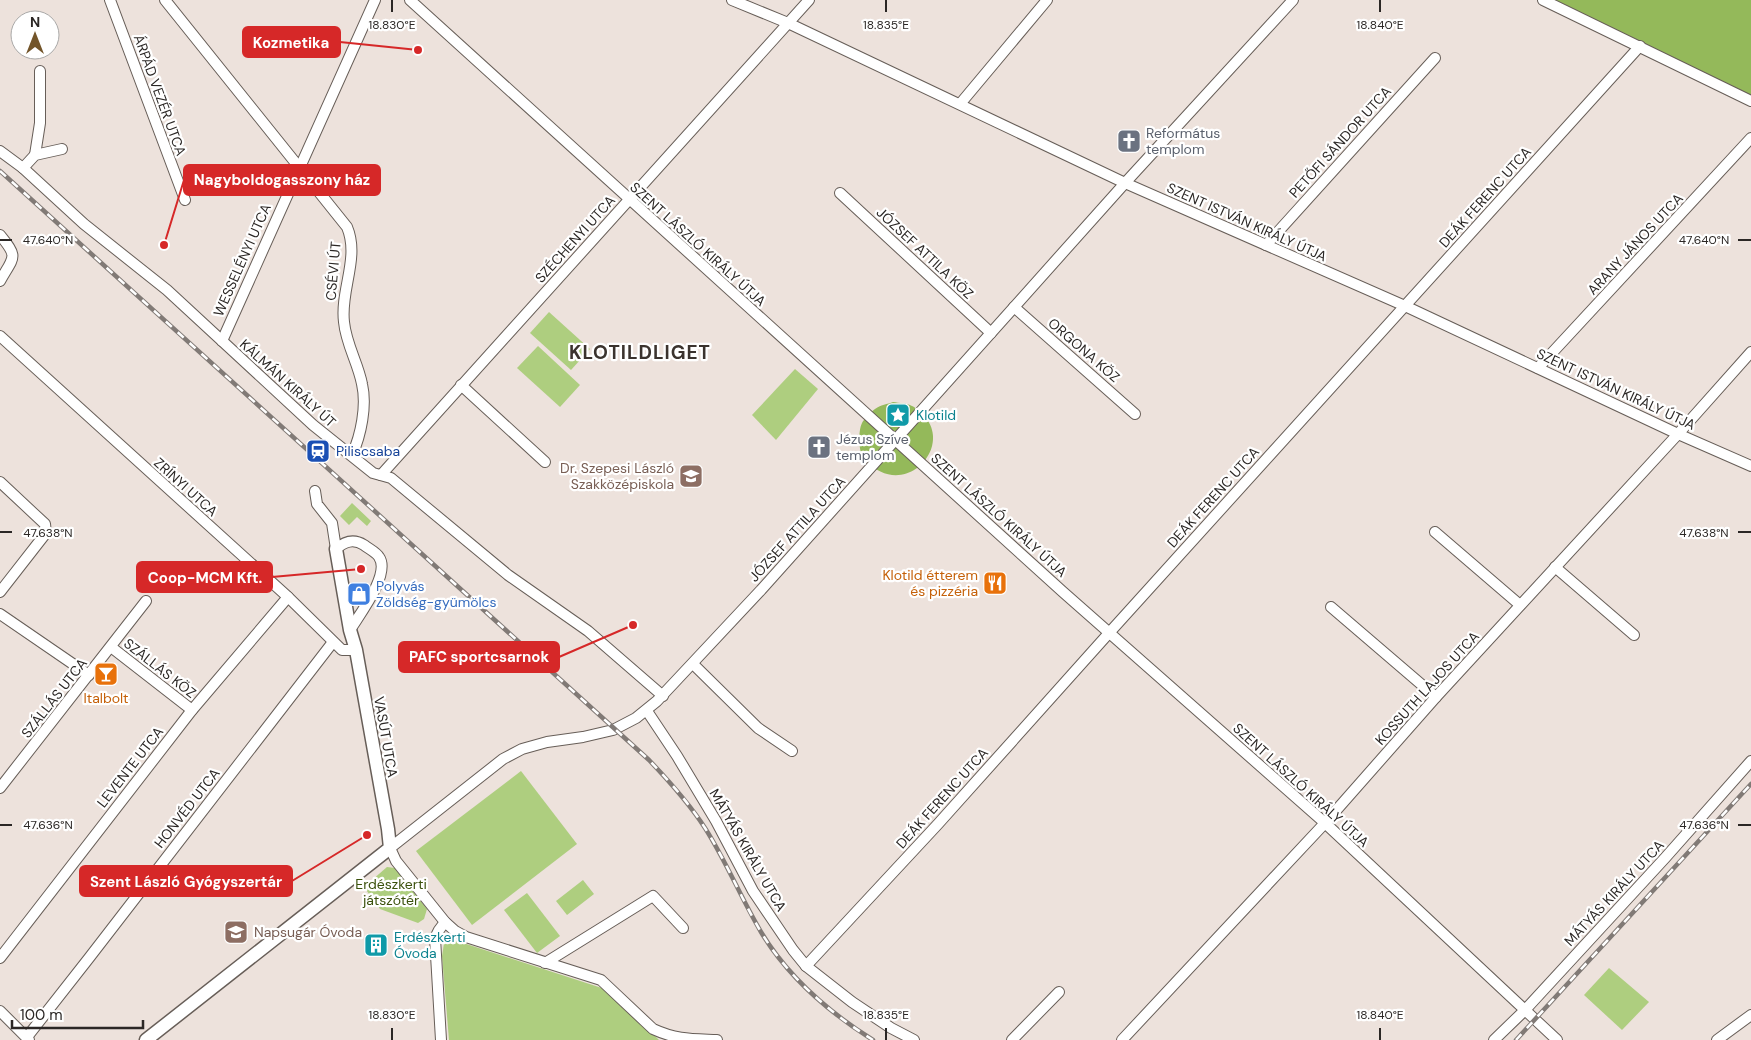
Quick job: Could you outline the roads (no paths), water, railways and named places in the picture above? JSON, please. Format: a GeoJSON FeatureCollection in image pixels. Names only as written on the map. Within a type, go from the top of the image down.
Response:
{"type":"FeatureCollection","features":[{"type":"Feature","properties":{"kind":"street","name":"ÁRPÁD VEZÉR UTCA"},"geometry":{"type":"LineString","coordinates":[[110,0],[185,200]]}},
{"type":"Feature","properties":{"kind":"street","name":"CSÉVI ÚT"},"geometry":{"type":"LineString","coordinates":[[166,0],[344,222],[350,234],[350,271],[343,307],[344,322],[363,393],[360,429],[352,455]]}},
{"type":"Feature","properties":{"kind":"street","name":"WESSELÉNYI UTCA"},"geometry":{"type":"LineString","coordinates":[[222,341],[375,0]]}},
{"type":"Feature","properties":{"kind":"street","name":"SZENT LÁSZLÓ KIRÁLY ÚTJA"},"geometry":{"type":"LineString","coordinates":[[410,0],[1109,633],[1325,823],[1557,1040]]}},
{"type":"Feature","properties":{"kind":"street","name":"SZENT ISTVÁN KIRÁLY ÚTJA"},"geometry":{"type":"LineString","coordinates":[[732,0],[960,104],[1125,183],[1404,306],[1678,434],[1751,466]]}},
{"type":"Feature","properties":{"kind":"street","name":"SZÉCHENYI UTCA"},"geometry":{"type":"LineString","coordinates":[[381,475],[809,0]]}},
{"type":"Feature","properties":{"kind":"street"},"geometry":{"type":"LineString","coordinates":[[960,104],[1048,0]]}},
{"type":"Feature","properties":{"kind":"street","name":"JÓZSEF ATTILA UTCA"},"geometry":{"type":"LineString","coordinates":[[390,848],[503,759],[522,749],[547,742],[600,734],[613,730],[647,711],[663,696],[768,583],[1125,183],[1293,0]]}},
{"type":"Feature","properties":{"kind":"street"},"geometry":{"type":"LineString","coordinates":[[1543,0],[1751,101]]}},
{"type":"Feature","properties":{"kind":"street","name":"DEÁK FERENC UTCA"},"geometry":{"type":"LineString","coordinates":[[806,966],[938,824],[1640,46]]}},
{"type":"Feature","properties":{"kind":"street","name":"PETŐFI SÁNDOR UTCA"},"geometry":{"type":"LineString","coordinates":[[1266,245],[1435,58]]}},
{"type":"Feature","properties":{"kind":"street"},"geometry":{"type":"LineString","coordinates":[[35,156],[40,124],[40,71]]}},
{"type":"Feature","properties":{"kind":"street","name":"ARANY JÁNOS UTCA"},"geometry":{"type":"LineString","coordinates":[[1538,368],[1751,138]]}},
{"type":"Feature","properties":{"kind":"street"},"geometry":{"type":"LineString","coordinates":[[23,168],[35,156],[62,149]]}},
{"type":"Feature","properties":{"kind":"street","name":"KÁLMÁN KIRÁLY ÚT"},"geometry":{"type":"LineString","coordinates":[[0,151],[23,168],[84,224],[166,290],[313,425],[373,473],[391,478],[508,575],[588,631],[663,696]]}},
{"type":"Feature","properties":{"kind":"street","name":"JÓZSEF ATTILA KÖZ"},"geometry":{"type":"LineString","coordinates":[[840,193],[991,333]]}},
{"type":"Feature","properties":{"kind":"street"},"geometry":{"type":"LineString","coordinates":[[0,235],[13,252],[13,258],[0,281]]}},
{"type":"Feature","properties":{"kind":"street","name":"ORGONA KÖZ"},"geometry":{"type":"LineString","coordinates":[[1014,307],[1135,414]]}},
{"type":"Feature","properties":{"kind":"street","name":"ZRÍNYI UTCA"},"geometry":{"type":"LineString","coordinates":[[0,336],[288,597],[342,650],[356,650]]}},
{"type":"Feature","properties":{"kind":"street","name":"KOSSUTH LAJOS UTCA"},"geometry":{"type":"LineString","coordinates":[[1122,1040],[1325,823],[1436,697],[1751,352]]}},
{"type":"Feature","properties":{"kind":"street"},"geometry":{"type":"LineString","coordinates":[[461,385],[545,462]]}},
{"type":"Feature","properties":{"kind":"street"},"geometry":{"type":"LineString","coordinates":[[0,482],[47,528],[46,533],[0,592]]}},
{"type":"Feature","properties":{"kind":"street","name":"VASÚT UTCA"},"geometry":{"type":"LineString","coordinates":[[315,490],[317,504],[332,523],[390,848]]}},
{"type":"Feature","properties":{"kind":"street"},"geometry":{"type":"LineString","coordinates":[[1435,532],[1520,605]]}},
{"type":"Feature","properties":{"kind":"street"},"geometry":{"type":"LineString","coordinates":[[336,549],[345,542],[360,542],[378,555],[382,561],[382,572],[374,591],[350,630]]}},
{"type":"Feature","properties":{"kind":"street"},"geometry":{"type":"LineString","coordinates":[[1555,567],[1634,635]]}},
{"type":"Feature","properties":{"kind":"street","name":"LEVENTE UTCA"},"geometry":{"type":"LineString","coordinates":[[0,958],[192,710],[288,597]]}},
{"type":"Feature","properties":{"kind":"street","name":"SZÁLLÁS UTCA"},"geometry":{"type":"LineString","coordinates":[[0,788],[146,601]]}},
{"type":"Feature","properties":{"kind":"street"},"geometry":{"type":"LineString","coordinates":[[1331,607],[1436,697]]}},
{"type":"Feature","properties":{"kind":"street"},"geometry":{"type":"LineString","coordinates":[[0,614],[89,675]]}},
{"type":"Feature","properties":{"kind":"street","name":"HONVÉD UTCA"},"geometry":{"type":"LineString","coordinates":[[28,1038],[333,642]]}},
{"type":"Feature","properties":{"kind":"street","name":"SZÁLLÁS KÖZ"},"geometry":{"type":"LineString","coordinates":[[111,647],[192,710]]}},
{"type":"Feature","properties":{"kind":"street"},"geometry":{"type":"LineString","coordinates":[[692,664],[758,728],[792,750]]}},
{"type":"Feature","properties":{"kind":"street","name":"MÁTYÁS KIRÁLY UTCA"},"geometry":{"type":"LineString","coordinates":[[647,711],[677,756],[716,821],[753,891],[793,950],[806,966],[871,1016],[914,1040]]}},
{"type":"Feature","properties":{"kind":"street","name":"MÁTYÁS KIRÁLY UTCA"},"geometry":{"type":"LineString","coordinates":[[1494,1040],[1665,858],[1751,761]]}},
{"type":"Feature","properties":{"kind":"street"},"geometry":{"type":"LineString","coordinates":[[146,1040],[390,848],[396,861],[445,922],[455,931],[466,937],[601,980],[653,1029],[676,1039],[718,1040]]}},
{"type":"Feature","properties":{"kind":"street"},"geometry":{"type":"LineString","coordinates":[[545,963],[653,896],[683,928]]}},
{"type":"Feature","properties":{"kind":"street"},"geometry":{"type":"LineString","coordinates":[[442,1040],[435,938],[445,922]]}},
{"type":"Feature","properties":{"kind":"street"},"geometry":{"type":"LineString","coordinates":[[1012,1040],[1059,992]]}},
{"type":"Feature","properties":{"kind":"street"},"geometry":{"type":"LineString","coordinates":[[0,1011],[28,1038]]}},
{"type":"Feature","properties":{"kind":"street"},"geometry":{"type":"LineString","coordinates":[[1717,1040],[1751,1015]]}},
{"type":"Feature","properties":{"kind":"railway"},"geometry":{"type":"LineString","coordinates":[[0,171],[649,760],[679,792],[705,828],[761,932],[784,964],[826,1006],[873,1040]]}},
{"type":"Feature","properties":{"kind":"railway"},"geometry":{"type":"LineString","coordinates":[[1516,1040],[1751,784]]}},
{"type":"Feature","properties":{"kind":"place","name":"Kozmetika"},"geometry":{"type":"Point","coordinates":[418,50]}},
{"type":"Feature","properties":{"kind":"place","name":"Református templom"},"geometry":{"type":"Point","coordinates":[1129,141]}},
{"type":"Feature","properties":{"kind":"place","name":"Nagyboldogasszony ház"},"geometry":{"type":"Point","coordinates":[164,245]}},
{"type":"Feature","properties":{"kind":"place","name":"Klotild"},"geometry":{"type":"Point","coordinates":[898,415]}},
{"type":"Feature","properties":{"kind":"place","name":"Jézus Szíve templom"},"geometry":{"type":"Point","coordinates":[819,447]}},
{"type":"Feature","properties":{"kind":"place","name":"Piliscsaba"},"geometry":{"type":"Point","coordinates":[318,451]}},
{"type":"Feature","properties":{"kind":"place","name":"Dr. Szepesi László Szakközépiskola"},"geometry":{"type":"Point","coordinates":[691,476]}},
{"type":"Feature","properties":{"kind":"place","name":"Coop-MCM Kft."},"geometry":{"type":"Point","coordinates":[361,569]}},
{"type":"Feature","properties":{"kind":"place","name":"Klotild étterem és pizzéria"},"geometry":{"type":"Point","coordinates":[995,583]}},
{"type":"Feature","properties":{"kind":"place","name":"Polyvás Zöldség-gyümölcs"},"geometry":{"type":"Point","coordinates":[359,594]}},
{"type":"Feature","properties":{"kind":"place","name":"PAFC sportcsarnok"},"geometry":{"type":"Point","coordinates":[633,625]}},
{"type":"Feature","properties":{"kind":"place","name":"Italbolt"},"geometry":{"type":"Point","coordinates":[106,674]}},
{"type":"Feature","properties":{"kind":"place","name":"Szent László Gyógyszertár"},"geometry":{"type":"Point","coordinates":[367,835]}},
{"type":"Feature","properties":{"kind":"place","name":"Napsugár Óvoda"},"geometry":{"type":"Point","coordinates":[236,932]}},
{"type":"Feature","properties":{"kind":"place","name":"Erdészkerti Óvoda"},"geometry":{"type":"Point","coordinates":[376,945]}},
{"type":"Feature","properties":{"kind":"district","name":"KLOTILDLIGET"},"geometry":{"type":"Point","coordinates":[640,352]}},
{"type":"Feature","properties":{"kind":"park label","name":"Erdészkerti játszótér"},"geometry":{"type":"Point","coordinates":[391,892]}}]}
